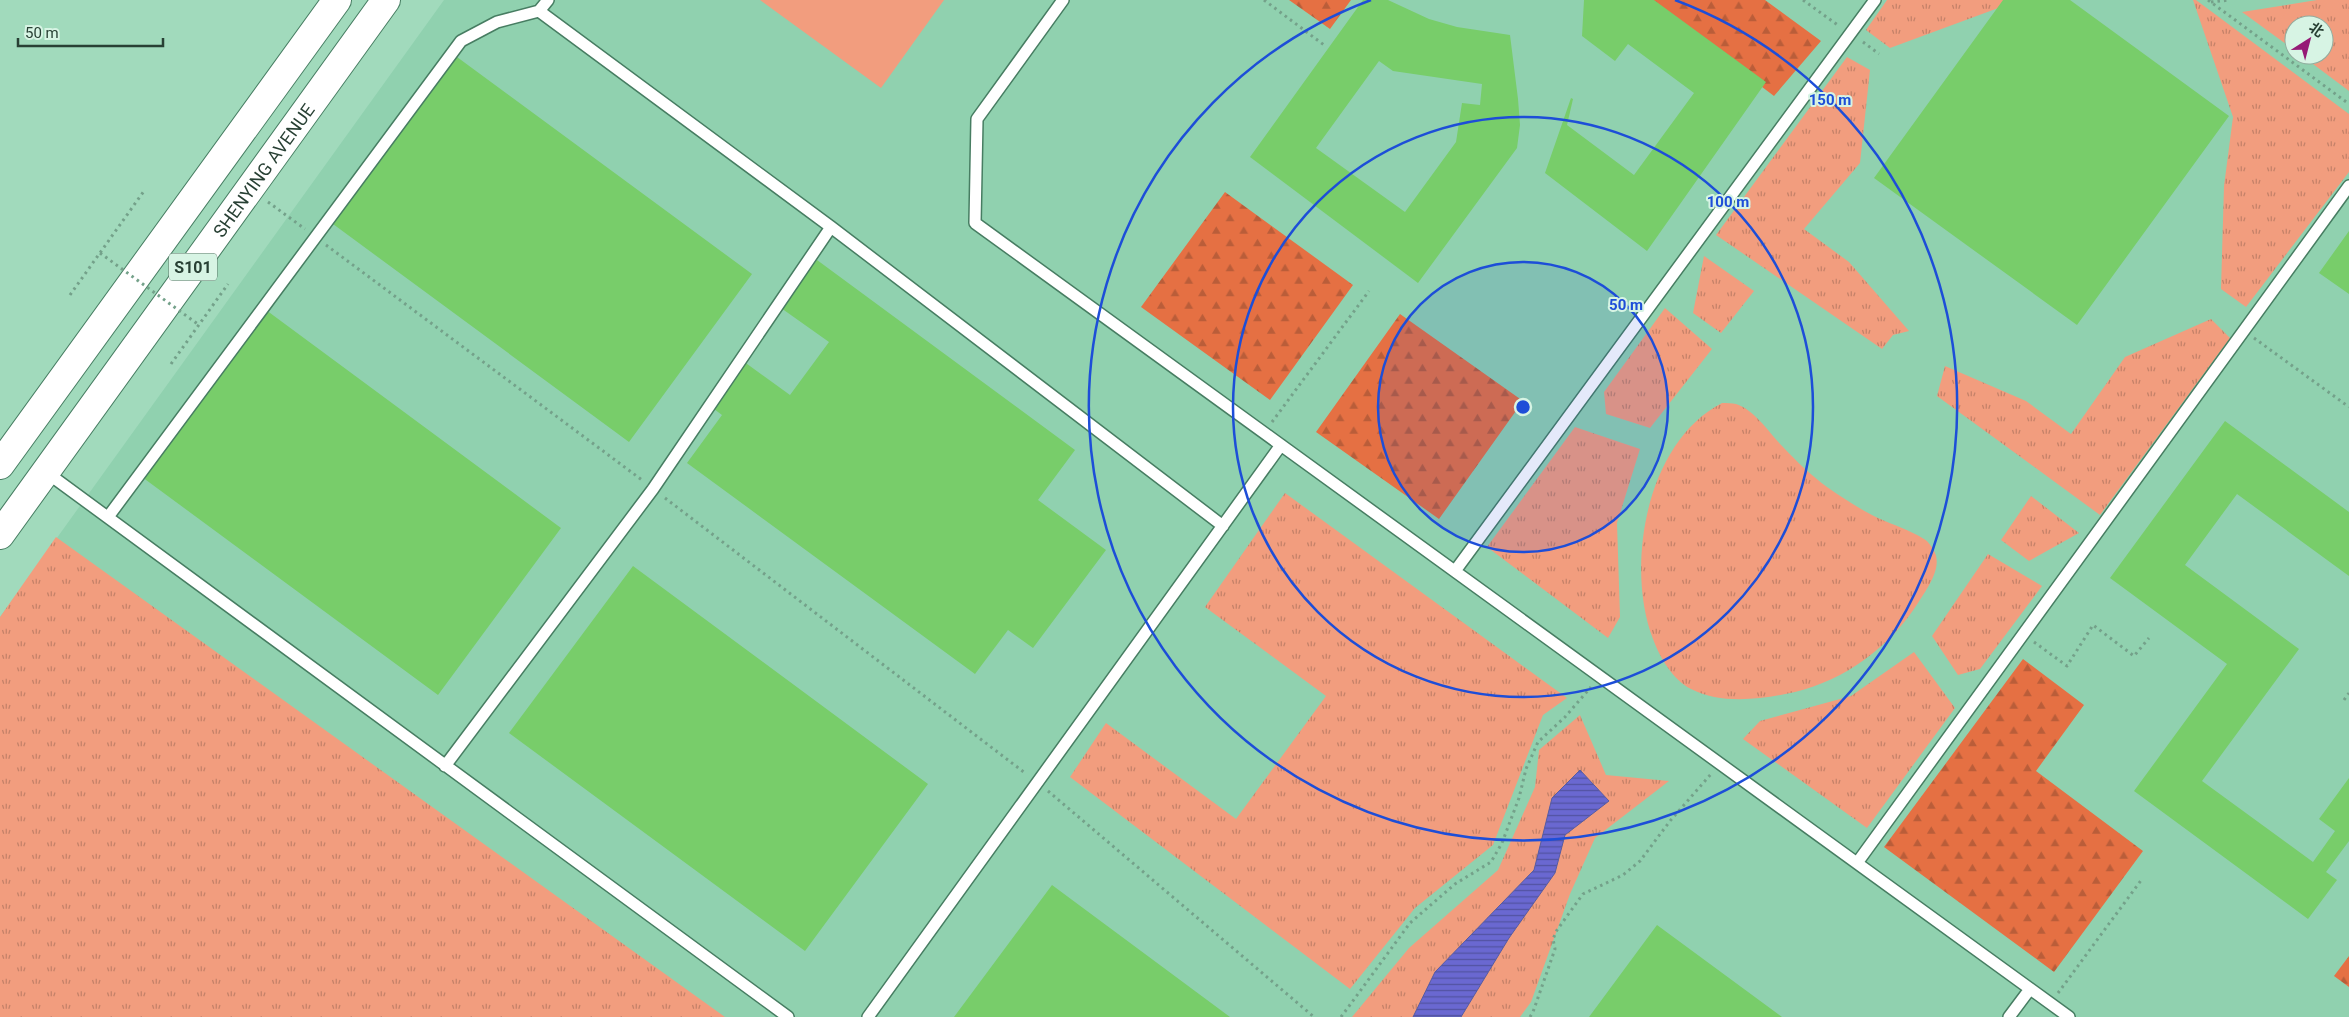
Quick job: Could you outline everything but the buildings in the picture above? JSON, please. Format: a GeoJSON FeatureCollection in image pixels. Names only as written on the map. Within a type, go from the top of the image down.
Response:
{"type":"FeatureCollection","features":[{"type":"Feature","properties":{"kind":"main road","name":"S101"},"geometry":{"type":"LineString","coordinates":[[0,465],[337,0]]}},
{"type":"Feature","properties":{"kind":"main road","name":"SHENYING AVENUE"},"geometry":{"type":"LineString","coordinates":[[0,535],[386,0]]}},
{"type":"Feature","properties":{"kind":"lane"},"geometry":{"type":"LineString","coordinates":[[108,517],[461,41],[497,22],[539,11],[548,0]]}},
{"type":"Feature","properties":{"kind":"lane"},"geometry":{"type":"LineString","coordinates":[[1063,0],[976,120],[975,223],[2068,1017]]}},
{"type":"Feature","properties":{"kind":"lane"},"geometry":{"type":"LineString","coordinates":[[1455,571],[1875,0]]}},
{"type":"Feature","properties":{"kind":"lane"},"geometry":{"type":"LineString","coordinates":[[539,11],[830,227],[1223,526]]}},
{"type":"Feature","properties":{"kind":"lane"},"geometry":{"type":"LineString","coordinates":[[1857,863],[2349,186]]}},
{"type":"Feature","properties":{"kind":"lane"},"geometry":{"type":"LineString","coordinates":[[445,766],[653,489],[830,227]]}},
{"type":"Feature","properties":{"kind":"lane"},"geometry":{"type":"LineString","coordinates":[[868,1017],[1282,445]]}},
{"type":"Feature","properties":{"kind":"lane"},"geometry":{"type":"LineString","coordinates":[[45,471],[788,1017]]}},
{"type":"Feature","properties":{"kind":"lane"},"geometry":{"type":"LineString","coordinates":[[2009,1017],[2030,989]]}},
{"type":"Feature","properties":{"kind":"path"},"geometry":{"type":"LineString","coordinates":[[1264,0],[1324,44]]}},
{"type":"Feature","properties":{"kind":"path"},"geometry":{"type":"LineString","coordinates":[[2209,1],[2230,0]]}},
{"type":"Feature","properties":{"kind":"path"},"geometry":{"type":"LineString","coordinates":[[2209,1],[2349,104]]}},
{"type":"Feature","properties":{"kind":"path"},"geometry":{"type":"LineString","coordinates":[[250,188],[653,489],[1037,783],[1314,1017]]}},
{"type":"Feature","properties":{"kind":"path"},"geometry":{"type":"LineString","coordinates":[[70,295],[144,191]]}},
{"type":"Feature","properties":{"kind":"path"},"geometry":{"type":"LineString","coordinates":[[100,253],[199,325]]}},
{"type":"Feature","properties":{"kind":"path"},"geometry":{"type":"LineString","coordinates":[[171,364],[228,284]]}},
{"type":"Feature","properties":{"kind":"path"},"geometry":{"type":"LineString","coordinates":[[1264,433],[1369,291]]}},
{"type":"Feature","properties":{"kind":"path"},"geometry":{"type":"LineString","coordinates":[[2244,330],[2349,407]]}},
{"type":"Feature","properties":{"kind":"path"},"geometry":{"type":"LineString","coordinates":[[2024,634],[2067,666],[2093,626],[2134,656],[2149,638]]}},
{"type":"Feature","properties":{"kind":"path"},"geometry":{"type":"LineString","coordinates":[[1341,1017],[1410,923],[1456,884],[1491,862],[1502,843],[1519,798],[1526,769],[1538,742],[1565,717],[1600,677]]}},
{"type":"Feature","properties":{"kind":"path"},"geometry":{"type":"LineString","coordinates":[[2344,700],[2349,694]]}},
{"type":"Feature","properties":{"kind":"path"},"geometry":{"type":"LineString","coordinates":[[1530,1017],[1534,1012],[1555,949],[1553,939],[1557,930],[1583,894],[1624,875],[1640,861],[1670,821],[1701,788],[1719,763]]}},
{"type":"Feature","properties":{"kind":"path"},"geometry":{"type":"LineString","coordinates":[[2050,1004],[2142,879]]}},
{"type":"Feature","properties":{"kind":"shaded area"},"geometry":{"type":"Polygon","coordinates":[[[444,0],[2349,0],[2349,1017],[0,1017],[0,617],[444,0]]]}},
{"type":"Feature","properties":{"kind":"shaded area"},"geometry":{"type":"Polygon","coordinates":[[[1580,770],[1609,801],[1565,835],[1555,873],[1509,938],[1461,1017],[1413,1017],[1435,972],[1534,870],[1552,798],[1580,770]]]}},
{"type":"Feature","properties":{"kind":"green space"},"geometry":{"type":"Polygon","coordinates":[[[760,0],[944,0],[881,88],[760,0]]]}},
{"type":"Feature","properties":{"kind":"green space"},"geometry":{"type":"Polygon","coordinates":[[[1289,0],[1351,0],[1330,29],[1289,0]]]}},
{"type":"Feature","properties":{"kind":"green space"},"geometry":{"type":"Polygon","coordinates":[[[1647,0],[1765,0],[1821,41],[1774,96],[1647,0]]]}},
{"type":"Feature","properties":{"kind":"green space"},"geometry":{"type":"Polygon","coordinates":[[[1887,0],[2020,0],[1890,48],[1866,30],[1887,0]]]}},
{"type":"Feature","properties":{"kind":"green space"},"geometry":{"type":"Polygon","coordinates":[[[2193,0],[2196,0],[2349,114],[2349,172],[2246,307],[2221,289],[2224,186],[2233,117],[2193,0]]]}},
{"type":"Feature","properties":{"kind":"green space"},"geometry":{"type":"Polygon","coordinates":[[[2317,0],[2349,0],[2349,91],[2314,65],[2334,65],[2334,15],[2284,15],[2284,43],[2242,12],[2317,0]]]}},
{"type":"Feature","properties":{"kind":"green space"},"geometry":{"type":"Polygon","coordinates":[[[1847,57],[1870,70],[1860,163],[1804,229],[1849,262],[1909,331],[1893,335],[1882,349],[1716,235],[1847,57]]]}},
{"type":"Feature","properties":{"kind":"green space"},"geometry":{"type":"Polygon","coordinates":[[[1225,192],[1353,285],[1270,400],[1141,307],[1225,192]]]}},
{"type":"Feature","properties":{"kind":"green space"},"geometry":{"type":"Polygon","coordinates":[[[1704,256],[1754,291],[1721,333],[1693,313],[1704,256]]]}},
{"type":"Feature","properties":{"kind":"green space"},"geometry":{"type":"Polygon","coordinates":[[[1665,308],[1712,349],[1650,428],[1606,414],[1604,392],[1665,308]]]}},
{"type":"Feature","properties":{"kind":"green space"},"geometry":{"type":"Polygon","coordinates":[[[1400,314],[1523,401],[1439,519],[1316,432],[1400,314]]]}},
{"type":"Feature","properties":{"kind":"green space"},"geometry":{"type":"Polygon","coordinates":[[[2211,319],[2230,338],[2100,515],[1937,396],[1945,366],[2026,401],[2071,434],[2125,357],[2211,319]]]}},
{"type":"Feature","properties":{"kind":"green space"},"geometry":{"type":"Polygon","coordinates":[[[1722,403],[1736,404],[1750,411],[1793,458],[1821,483],[1865,511],[1926,540],[1933,549],[1937,559],[1935,572],[1929,586],[1907,619],[1894,634],[1865,660],[1849,670],[1813,687],[1770,697],[1743,699],[1729,699],[1703,694],[1691,689],[1678,680],[1663,661],[1653,639],[1645,610],[1641,577],[1642,543],[1648,508],[1659,476],[1675,446],[1696,421],[1722,403]]]}},
{"type":"Feature","properties":{"kind":"green space"},"geometry":{"type":"Polygon","coordinates":[[[1575,427],[1640,449],[1617,523],[1620,617],[1608,638],[1487,547],[1575,427]]]}},
{"type":"Feature","properties":{"kind":"green space"},"geometry":{"type":"Polygon","coordinates":[[[1285,493],[1567,698],[1543,715],[1493,845],[1415,908],[1350,989],[1070,777],[1106,723],[1236,819],[1326,696],[1205,607],[1285,493]]]}},
{"type":"Feature","properties":{"kind":"green space"},"geometry":{"type":"Polygon","coordinates":[[[2031,496],[2079,533],[2029,561],[2001,540],[2031,496]]]}},
{"type":"Feature","properties":{"kind":"green space"},"geometry":{"type":"Polygon","coordinates":[[[56,537],[725,1017],[0,1017],[0,617],[56,537]]]}},
{"type":"Feature","properties":{"kind":"green space"},"geometry":{"type":"Polygon","coordinates":[[[1988,554],[2042,586],[1980,669],[1958,675],[1932,636],[1988,554]]]}},
{"type":"Feature","properties":{"kind":"green space"},"geometry":{"type":"Polygon","coordinates":[[[1914,652],[1955,708],[1867,828],[1743,739],[1760,721],[1851,696],[1914,652]]]}},
{"type":"Feature","properties":{"kind":"green space"},"geometry":{"type":"Polygon","coordinates":[[[2023,659],[2084,705],[2036,771],[2143,851],[2054,972],[1884,847],[2023,659]]]}},
{"type":"Feature","properties":{"kind":"green space"},"geometry":{"type":"Polygon","coordinates":[[[1580,715],[1606,775],[1669,781],[1595,838],[1570,894],[1531,1002],[1520,1017],[1352,1017],[1409,948],[1498,870],[1535,787],[1539,750],[1580,715]]]}},
{"type":"Feature","properties":{"kind":"green space"},"geometry":{"type":"Polygon","coordinates":[[[2349,956],[2349,987],[2334,976],[2349,956]]]}}]}
